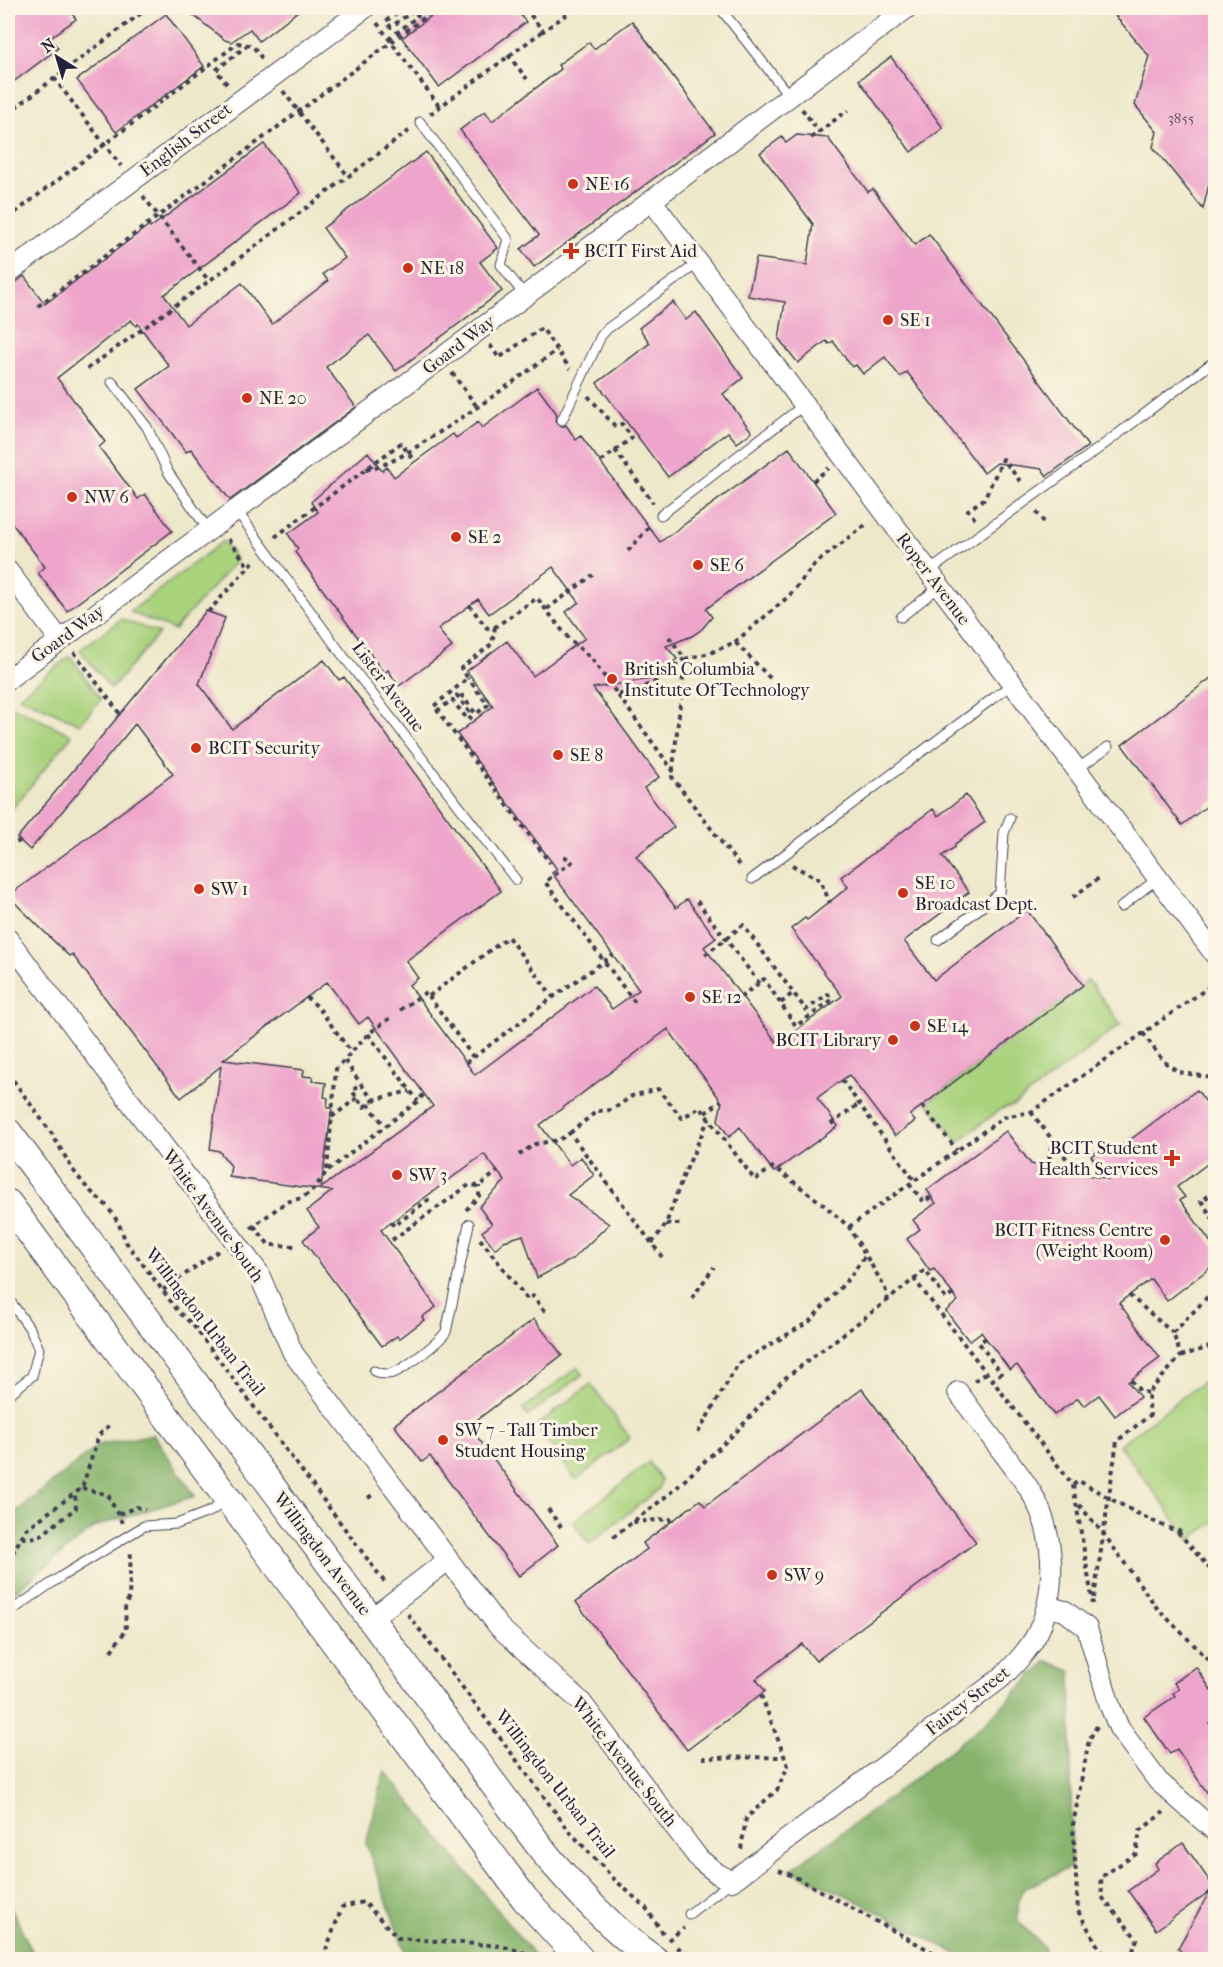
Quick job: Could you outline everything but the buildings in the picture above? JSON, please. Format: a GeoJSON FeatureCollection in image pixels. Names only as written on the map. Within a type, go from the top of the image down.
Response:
{"type":"FeatureCollection","features":[{"type":"Feature","properties":{"kind":"main road","name":"Willingdon Avenue"},"geometry":{"type":"LineString","coordinates":[[8,1132],[547,1856],[591,1906],[636,1946],[655,1959]]}},
{"type":"Feature","properties":{"kind":"main road"},"geometry":{"type":"LineString","coordinates":[[8,1203],[525,1899],[581,1959]]}},
{"type":"Feature","properties":{"kind":"street","name":"English Street"},"geometry":{"type":"LineString","coordinates":[[8,273],[364,8]]}},
{"type":"Feature","properties":{"kind":"street","name":"Goard Way"},"geometry":{"type":"LineString","coordinates":[[8,679],[237,511],[907,8]]}},
{"type":"Feature","properties":{"kind":"street","name":"Roper Avenue"},"geometry":{"type":"LineString","coordinates":[[652,201],[1215,956]]}},
{"type":"Feature","properties":{"kind":"street"},"geometry":{"type":"LineString","coordinates":[[8,571],[62,639]]}},
{"type":"Feature","properties":{"kind":"street","name":"White Avenue South"},"geometry":{"type":"LineString","coordinates":[[8,939],[258,1272],[293,1353],[499,1628],[581,1702],[699,1858],[718,1874],[732,1881]]}},
{"type":"Feature","properties":{"kind":"street","name":"Fairey Street"},"geometry":{"type":"LineString","coordinates":[[732,1881],[1001,1678],[1022,1657],[1032,1642],[1048,1606],[1051,1566],[1044,1518],[1031,1491],[958,1392]]}},
{"type":"Feature","properties":{"kind":"street"},"geometry":{"type":"LineString","coordinates":[[371,1619],[448,1560]]}},
{"type":"Feature","properties":{"kind":"street"},"geometry":{"type":"LineString","coordinates":[[1048,1606],[1065,1611],[1087,1628],[1110,1706],[1119,1728],[1158,1781],[1215,1832]]}},
{"type":"Feature","properties":{"kind":"lane"},"geometry":{"type":"LineString","coordinates":[[720,8],[790,97]]}},
{"type":"Feature","properties":{"kind":"lane"},"geometry":{"type":"LineString","coordinates":[[420,122],[508,239],[501,265],[525,296]]}},
{"type":"Feature","properties":{"kind":"lane"},"geometry":{"type":"LineString","coordinates":[[562,420],[601,336],[607,329],[698,263]]}},
{"type":"Feature","properties":{"kind":"lane"},"geometry":{"type":"LineString","coordinates":[[901,617],[934,580],[1032,497],[1215,360]]}},
{"type":"Feature","properties":{"kind":"lane"},"geometry":{"type":"LineString","coordinates":[[112,382],[147,427],[168,472],[213,528]]}},
{"type":"Feature","properties":{"kind":"lane"},"geometry":{"type":"LineString","coordinates":[[661,515],[804,405]]}},
{"type":"Feature","properties":{"kind":"lane","name":"Lister Avenue"},"geometry":{"type":"LineString","coordinates":[[237,511],[341,654],[516,880]]}},
{"type":"Feature","properties":{"kind":"lane"},"geometry":{"type":"LineString","coordinates":[[752,879],[1012,684]]}},
{"type":"Feature","properties":{"kind":"lane"},"geometry":{"type":"LineString","coordinates":[[1076,770],[1108,747]]}},
{"type":"Feature","properties":{"kind":"lane"},"geometry":{"type":"LineString","coordinates":[[938,940],[1000,893],[1004,833],[1010,818]]}},
{"type":"Feature","properties":{"kind":"lane"},"geometry":{"type":"LineString","coordinates":[[1121,907],[1158,878]]}},
{"type":"Feature","properties":{"kind":"lane"},"geometry":{"type":"LineString","coordinates":[[374,1371],[391,1374],[400,1370],[446,1332],[469,1224]]}},
{"type":"Feature","properties":{"kind":"lane"},"geometry":{"type":"LineString","coordinates":[[8,1299],[30,1329],[39,1349],[32,1376],[8,1395]]}},
{"type":"Feature","properties":{"kind":"lane"},"geometry":{"type":"LineString","coordinates":[[8,1613],[62,1576],[144,1526],[177,1524],[211,1510],[228,1500]]}},
{"type":"Feature","properties":{"kind":"lane"},"geometry":{"type":"LineString","coordinates":[[689,1914],[732,1881]]}},
{"type":"Feature","properties":{"kind":"path"},"geometry":{"type":"LineString","coordinates":[[8,113],[148,8]]}},
{"type":"Feature","properties":{"kind":"path"},"geometry":{"type":"LineString","coordinates":[[38,306],[299,112],[418,16],[414,10],[391,27],[386,21],[403,8]]}},
{"type":"Feature","properties":{"kind":"path"},"geometry":{"type":"LineString","coordinates":[[389,41],[437,8]]}},
{"type":"Feature","properties":{"kind":"path"},"geometry":{"type":"LineString","coordinates":[[525,8],[543,31]]}},
{"type":"Feature","properties":{"kind":"path"},"geometry":{"type":"LineString","coordinates":[[87,369],[209,281],[508,55],[576,8]]}},
{"type":"Feature","properties":{"kind":"path"},"geometry":{"type":"LineString","coordinates":[[377,24],[440,107]]}},
{"type":"Feature","properties":{"kind":"path"},"geometry":{"type":"LineString","coordinates":[[8,218],[238,43],[250,44],[262,59],[253,66]]}},
{"type":"Feature","properties":{"kind":"path"},"geometry":{"type":"LineString","coordinates":[[235,78],[226,85],[216,70],[250,44]]}},
{"type":"Feature","properties":{"kind":"path"},"geometry":{"type":"LineString","coordinates":[[508,55],[526,79]]}},
{"type":"Feature","properties":{"kind":"path"},"geometry":{"type":"LineString","coordinates":[[54,78],[116,160]]}},
{"type":"Feature","properties":{"kind":"path"},"geometry":{"type":"LineString","coordinates":[[285,94],[348,177]]}},
{"type":"Feature","properties":{"kind":"path"},"geometry":{"type":"LineString","coordinates":[[811,138],[848,110]]}},
{"type":"Feature","properties":{"kind":"path"},"geometry":{"type":"LineString","coordinates":[[805,113],[819,132]]}},
{"type":"Feature","properties":{"kind":"path"},"geometry":{"type":"LineString","coordinates":[[145,198],[209,281]]}},
{"type":"Feature","properties":{"kind":"path"},"geometry":{"type":"LineString","coordinates":[[478,330],[500,358],[542,328],[570,369]]}},
{"type":"Feature","properties":{"kind":"path"},"geometry":{"type":"LineString","coordinates":[[366,469],[379,467],[408,452],[478,408],[557,350]]}},
{"type":"Feature","properties":{"kind":"path"},"geometry":{"type":"LineString","coordinates":[[448,368],[478,408]]}},
{"type":"Feature","properties":{"kind":"path"},"geometry":{"type":"LineString","coordinates":[[587,396],[615,426],[622,424],[632,438],[600,462]]}},
{"type":"Feature","properties":{"kind":"path"},"geometry":{"type":"LineString","coordinates":[[275,537],[401,443],[415,462]]}},
{"type":"Feature","properties":{"kind":"path"},"geometry":{"type":"LineString","coordinates":[[615,450],[661,515],[628,551]]}},
{"type":"Feature","properties":{"kind":"path"},"geometry":{"type":"LineString","coordinates":[[975,519],[968,510],[984,499],[1003,459],[1024,486]]}},
{"type":"Feature","properties":{"kind":"path"},"geometry":{"type":"LineString","coordinates":[[813,481],[832,465]]}},
{"type":"Feature","properties":{"kind":"path"},"geometry":{"type":"LineString","coordinates":[[1040,507],[1035,511],[1044,522]]}},
{"type":"Feature","properties":{"kind":"path"},"geometry":{"type":"LineString","coordinates":[[619,695],[653,683],[684,659],[710,653],[735,642],[789,596],[815,564],[883,512]]}},
{"type":"Feature","properties":{"kind":"path"},"geometry":{"type":"LineString","coordinates":[[213,528],[249,567]]}},
{"type":"Feature","properties":{"kind":"path"},"geometry":{"type":"LineString","coordinates":[[208,612],[257,558]]}},
{"type":"Feature","properties":{"kind":"path"},"geometry":{"type":"LineString","coordinates":[[547,609],[593,575]]}},
{"type":"Feature","properties":{"kind":"path"},"geometry":{"type":"LineString","coordinates":[[469,605],[487,628],[495,627],[537,598],[569,639],[591,658],[674,772]]}},
{"type":"Feature","properties":{"kind":"path"},"geometry":{"type":"LineString","coordinates":[[437,711],[452,700],[468,720],[472,716],[457,695],[460,693],[476,714],[488,705],[461,668],[492,644],[495,627]]}},
{"type":"Feature","properties":{"kind":"path"},"geometry":{"type":"LineString","coordinates":[[669,637],[684,659],[672,777],[741,868]]}},
{"type":"Feature","properties":{"kind":"path"},"geometry":{"type":"LineString","coordinates":[[62,639],[120,714]]}},
{"type":"Feature","properties":{"kind":"path"},"geometry":{"type":"LineString","coordinates":[[735,642],[771,679]]}},
{"type":"Feature","properties":{"kind":"path"},"geometry":{"type":"LineString","coordinates":[[468,678],[434,705],[550,863]]}},
{"type":"Feature","properties":{"kind":"path"},"geometry":{"type":"LineString","coordinates":[[8,846],[20,841]]}},
{"type":"Feature","properties":{"kind":"path"},"geometry":{"type":"LineString","coordinates":[[564,855],[572,862],[545,882],[636,1004]]}},
{"type":"Feature","properties":{"kind":"path"},"geometry":{"type":"LineString","coordinates":[[778,858],[820,880],[830,903]]}},
{"type":"Feature","properties":{"kind":"path"},"geometry":{"type":"LineString","coordinates":[[1073,897],[1099,878]]}},
{"type":"Feature","properties":{"kind":"path"},"geometry":{"type":"LineString","coordinates":[[697,901],[759,983]]}},
{"type":"Feature","properties":{"kind":"path"},"geometry":{"type":"LineString","coordinates":[[705,955],[743,925],[806,1010],[828,994],[832,999],[796,1026],[764,979],[738,999]]}},
{"type":"Feature","properties":{"kind":"path"},"geometry":{"type":"LineString","coordinates":[[429,996],[508,937],[553,997]]}},
{"type":"Feature","properties":{"kind":"path"},"geometry":{"type":"LineString","coordinates":[[466,1062],[553,997],[613,956]]}},
{"type":"Feature","properties":{"kind":"path"},"geometry":{"type":"LineString","coordinates":[[849,1227],[1004,1117],[1031,1112],[1215,982]]}},
{"type":"Feature","properties":{"kind":"path"},"geometry":{"type":"LineString","coordinates":[[400,1010],[426,992],[473,1057]]}},
{"type":"Feature","properties":{"kind":"path"},"geometry":{"type":"LineString","coordinates":[[781,1002],[794,992]]}},
{"type":"Feature","properties":{"kind":"path"},"geometry":{"type":"LineString","coordinates":[[306,997],[318,1007],[351,1052]]}},
{"type":"Feature","properties":{"kind":"path"},"geometry":{"type":"LineString","coordinates":[[327,1171],[336,1069],[368,1034],[392,1017]]}},
{"type":"Feature","properties":{"kind":"path"},"geometry":{"type":"LineString","coordinates":[[1143,1033],[1163,1061],[1179,1072],[1212,1078],[1215,1082]]}},
{"type":"Feature","properties":{"kind":"path"},"geometry":{"type":"LineString","coordinates":[[368,1034],[418,1101]]}},
{"type":"Feature","properties":{"kind":"path"},"geometry":{"type":"LineString","coordinates":[[345,1061],[373,1100]]}},
{"type":"Feature","properties":{"kind":"path","name":"Willingdon Urban Trail"},"geometry":{"type":"LineString","coordinates":[[8,1073],[52,1134],[72,1170],[107,1206],[118,1222],[126,1242],[179,1312],[193,1325],[387,1585]]}},
{"type":"Feature","properties":{"kind":"path"},"geometry":{"type":"LineString","coordinates":[[842,1080],[914,1180]]}},
{"type":"Feature","properties":{"kind":"path"},"geometry":{"type":"LineString","coordinates":[[361,1084],[352,1091],[364,1107],[373,1100],[410,1090]]}},
{"type":"Feature","properties":{"kind":"path"},"geometry":{"type":"LineString","coordinates":[[519,1155],[535,1144],[559,1140],[597,1111],[612,1110],[632,1096],[658,1089],[682,1118],[700,1107],[754,1181],[776,1168],[849,1227],[885,1288],[888,1300]]}},
{"type":"Feature","properties":{"kind":"path"},"geometry":{"type":"LineString","coordinates":[[247,1231],[286,1202],[302,1198],[314,1189],[327,1171],[424,1094]]}},
{"type":"Feature","properties":{"kind":"path"},"geometry":{"type":"LineString","coordinates":[[332,1118],[357,1098]]}},
{"type":"Feature","properties":{"kind":"path"},"geometry":{"type":"LineString","coordinates":[[705,1113],[721,1101]]}},
{"type":"Feature","properties":{"kind":"path"},"geometry":{"type":"LineString","coordinates":[[368,1104],[385,1126]]}},
{"type":"Feature","properties":{"kind":"path"},"geometry":{"type":"LineString","coordinates":[[831,1124],[859,1104]]}},
{"type":"Feature","properties":{"kind":"path"},"geometry":{"type":"LineString","coordinates":[[922,1106],[957,1150]]}},
{"type":"Feature","properties":{"kind":"path"},"geometry":{"type":"LineString","coordinates":[[1031,1112],[1078,1175]]}},
{"type":"Feature","properties":{"kind":"path"},"geometry":{"type":"LineString","coordinates":[[652,1244],[666,1224],[682,1179],[709,1118]]}},
{"type":"Feature","properties":{"kind":"path"},"geometry":{"type":"LineString","coordinates":[[570,1133],[663,1257]]}},
{"type":"Feature","properties":{"kind":"path"},"geometry":{"type":"LineString","coordinates":[[1048,1167],[1052,1139]]}},
{"type":"Feature","properties":{"kind":"path"},"geometry":{"type":"LineString","coordinates":[[392,1240],[468,1185],[479,1186],[498,1171]]}},
{"type":"Feature","properties":{"kind":"path"},"geometry":{"type":"LineString","coordinates":[[909,1184],[924,1202],[932,1196]]}},
{"type":"Feature","properties":{"kind":"path"},"geometry":{"type":"LineString","coordinates":[[1215,1191],[1201,1201],[1215,1223]]}},
{"type":"Feature","properties":{"kind":"path"},"geometry":{"type":"LineString","coordinates":[[391,1222],[394,1226],[428,1200],[426,1197]]}},
{"type":"Feature","properties":{"kind":"path"},"geometry":{"type":"LineString","coordinates":[[410,1213],[417,1222]]}},
{"type":"Feature","properties":{"kind":"path"},"geometry":{"type":"LineString","coordinates":[[469,1224],[528,1300],[533,1296],[544,1312]]}},
{"type":"Feature","properties":{"kind":"path"},"geometry":{"type":"LineString","coordinates":[[666,1224],[682,1224]]}},
{"type":"Feature","properties":{"kind":"path"},"geometry":{"type":"LineString","coordinates":[[254,1226],[269,1245],[296,1246]]}},
{"type":"Feature","properties":{"kind":"path"},"geometry":{"type":"LineString","coordinates":[[163,1290],[222,1248]]}},
{"type":"Feature","properties":{"kind":"path"},"geometry":{"type":"LineString","coordinates":[[698,1433],[738,1364],[810,1321],[850,1277],[865,1256]]}},
{"type":"Feature","properties":{"kind":"path"},"geometry":{"type":"LineString","coordinates":[[692,1298],[714,1267]]}},
{"type":"Feature","properties":{"kind":"path"},"geometry":{"type":"LineString","coordinates":[[613,1538],[671,1493],[730,1438],[784,1379],[925,1270],[946,1299],[952,1294]]}},
{"type":"Feature","properties":{"kind":"path"},"geometry":{"type":"LineString","coordinates":[[914,1279],[1073,1485],[1093,1604]]}},
{"type":"Feature","properties":{"kind":"path"},"geometry":{"type":"LineString","coordinates":[[1173,1333],[1215,1288]]}},
{"type":"Feature","properties":{"kind":"path"},"geometry":{"type":"LineString","coordinates":[[1129,1295],[1173,1333],[1181,1356]]}},
{"type":"Feature","properties":{"kind":"path"},"geometry":{"type":"LineString","coordinates":[[986,1338],[980,1343],[1001,1372],[991,1381]]}},
{"type":"Feature","properties":{"kind":"path"},"geometry":{"type":"LineString","coordinates":[[1087,1628],[1093,1604],[1117,1441],[1150,1415],[1148,1393],[1181,1356],[1215,1345]]}},
{"type":"Feature","properties":{"kind":"path"},"geometry":{"type":"LineString","coordinates":[[1131,1380],[1140,1391],[1148,1393]]}},
{"type":"Feature","properties":{"kind":"path"},"geometry":{"type":"LineString","coordinates":[[8,1561],[26,1529],[82,1488],[99,1435],[109,1426]]}},
{"type":"Feature","properties":{"kind":"path"},"geometry":{"type":"LineString","coordinates":[[1073,1485],[1079,1481],[1178,1532],[1215,1576]]}},
{"type":"Feature","properties":{"kind":"path"},"geometry":{"type":"LineString","coordinates":[[82,1488],[108,1495],[119,1514],[131,1550],[129,1598],[125,1606],[126,1629],[111,1651]]}},
{"type":"Feature","properties":{"kind":"path"},"geometry":{"type":"LineString","coordinates":[[21,1538],[39,1537],[76,1508],[75,1493]]}},
{"type":"Feature","properties":{"kind":"path"},"geometry":{"type":"LineString","coordinates":[[1077,1504],[1103,1533],[1156,1608],[1215,1667]]}},
{"type":"Feature","properties":{"kind":"path"},"geometry":{"type":"LineString","coordinates":[[548,1509],[561,1527]]}},
{"type":"Feature","properties":{"kind":"path"},"geometry":{"type":"LineString","coordinates":[[633,1522],[670,1520],[671,1522]]}},
{"type":"Feature","properties":{"kind":"path"},"geometry":{"type":"LineString","coordinates":[[1178,1532],[1184,1532]]}},
{"type":"Feature","properties":{"kind":"path","name":"Willingdon Urban Trail"},"geometry":{"type":"LineString","coordinates":[[405,1610],[587,1852],[646,1908],[674,1945],[698,1959]]}},
{"type":"Feature","properties":{"kind":"path"},"geometry":{"type":"LineString","coordinates":[[740,1856],[746,1818],[777,1790],[788,1766],[760,1695]]}},
{"type":"Feature","properties":{"kind":"path"},"geometry":{"type":"LineString","coordinates":[[1110,1706],[1089,1740],[1073,1825],[1078,1911],[1099,1948],[1111,1959]]}},
{"type":"Feature","properties":{"kind":"path"},"geometry":{"type":"LineString","coordinates":[[702,1758],[784,1757]]}},
{"type":"Feature","properties":{"kind":"path"},"geometry":{"type":"LineString","coordinates":[[1130,1959],[1137,1940],[1102,1897],[1101,1877],[1136,1854],[1140,1832],[1179,1800]]}},
{"type":"Feature","properties":{"kind":"path"},"geometry":{"type":"LineString","coordinates":[[773,1868],[797,1878],[947,1959]]}},
{"type":"Feature","properties":{"kind":"path"},"geometry":{"type":"LineString","coordinates":[[336,1959],[324,1955],[342,1907],[364,1902],[398,1938],[501,1946],[550,1959]]}},
{"type":"Feature","properties":{"kind":"green space"},"geometry":{"type":"Polygon","coordinates":[[[223,541],[237,560],[174,630],[130,612],[223,541]]]}},
{"type":"Feature","properties":{"kind":"green space"},"geometry":{"type":"Polygon","coordinates":[[[121,619],[159,633],[111,689],[80,650],[121,619]]]}},
{"type":"Feature","properties":{"kind":"green space"},"geometry":{"type":"Polygon","coordinates":[[[70,656],[101,699],[80,724],[19,696],[70,656]]]}},
{"type":"Feature","properties":{"kind":"green space"},"geometry":{"type":"Polygon","coordinates":[[[8,704],[72,735],[8,814],[8,704]]]}},
{"type":"Feature","properties":{"kind":"green space"},"geometry":{"type":"Polygon","coordinates":[[[1088,980],[1121,1024],[1013,1106],[1001,1109],[958,1142],[927,1103],[1088,980]]]}},
{"type":"Feature","properties":{"kind":"green space"},"geometry":{"type":"Polygon","coordinates":[[[578,1367],[583,1374],[528,1416],[523,1409],[578,1367]]]}},
{"type":"Feature","properties":{"kind":"green space"},"geometry":{"type":"Polygon","coordinates":[[[1215,1373],[1215,1521],[1190,1540],[1119,1445],[1215,1373]]]}},
{"type":"Feature","properties":{"kind":"green space"},"geometry":{"type":"Polygon","coordinates":[[[591,1384],[630,1438],[576,1480],[536,1426],[591,1384]]]}},
{"type":"Feature","properties":{"kind":"green space"},"geometry":{"type":"Polygon","coordinates":[[[153,1434],[195,1496],[96,1526],[8,1597],[8,1518],[99,1445],[153,1434]]]}},
{"type":"Feature","properties":{"kind":"green space"},"geometry":{"type":"Polygon","coordinates":[[[649,1462],[661,1480],[659,1489],[589,1544],[573,1522],[649,1462]]]}},
{"type":"Feature","properties":{"kind":"green space"},"geometry":{"type":"Polygon","coordinates":[[[1047,1661],[1071,1671],[1071,1867],[1023,1889],[1018,1904],[1018,1921],[1045,1949],[1040,1959],[966,1959],[848,1896],[790,1870],[889,1798],[985,1723],[1047,1661]]]}},
{"type":"Feature","properties":{"kind":"green space"},"geometry":{"type":"Polygon","coordinates":[[[385,1771],[537,1959],[408,1959],[366,1844],[385,1771]]]}},
{"type":"Feature","properties":{"kind":"green space"},"geometry":{"type":"Polygon","coordinates":[[[8,1902],[36,1959],[8,1959],[8,1902]]]}},
{"type":"Feature","properties":{"kind":"place","name":"NE 16"},"geometry":{"type":"Point","coordinates":[573,184]}},
{"type":"Feature","properties":{"kind":"place","name":"BCIT First Aid"},"geometry":{"type":"Point","coordinates":[571,251]}},
{"type":"Feature","properties":{"kind":"place","name":"NE 18"},"geometry":{"type":"Point","coordinates":[408,268]}},
{"type":"Feature","properties":{"kind":"place","name":"SE 1"},"geometry":{"type":"Point","coordinates":[888,320]}},
{"type":"Feature","properties":{"kind":"place","name":"NE 20"},"geometry":{"type":"Point","coordinates":[247,398]}},
{"type":"Feature","properties":{"kind":"place","name":"NW 6"},"geometry":{"type":"Point","coordinates":[72,497]}},
{"type":"Feature","properties":{"kind":"place","name":"SE 2"},"geometry":{"type":"Point","coordinates":[456,537]}},
{"type":"Feature","properties":{"kind":"place","name":"SE 6"},"geometry":{"type":"Point","coordinates":[698,565]}},
{"type":"Feature","properties":{"kind":"place","name":"British Columbia Institute Of Technology"},"geometry":{"type":"Point","coordinates":[612,679]}},
{"type":"Feature","properties":{"kind":"place","name":"BCIT Security"},"geometry":{"type":"Point","coordinates":[196,748]}},
{"type":"Feature","properties":{"kind":"place","name":"SE 8"},"geometry":{"type":"Point","coordinates":[558,755]}},
{"type":"Feature","properties":{"kind":"place","name":"SW 1"},"geometry":{"type":"Point","coordinates":[199,889]}},
{"type":"Feature","properties":{"kind":"place","name":"SE 10 Broadcast Dept."},"geometry":{"type":"Point","coordinates":[903,893]}},
{"type":"Feature","properties":{"kind":"place","name":"SE 12"},"geometry":{"type":"Point","coordinates":[690,997]}},
{"type":"Feature","properties":{"kind":"place","name":"SE 14"},"geometry":{"type":"Point","coordinates":[915,1026]}},
{"type":"Feature","properties":{"kind":"place","name":"BCIT Library"},"geometry":{"type":"Point","coordinates":[893,1040]}},
{"type":"Feature","properties":{"kind":"place","name":"BCIT Student Health Services"},"geometry":{"type":"Point","coordinates":[1172,1158]}},
{"type":"Feature","properties":{"kind":"place","name":"SW 3"},"geometry":{"type":"Point","coordinates":[397,1175]}},
{"type":"Feature","properties":{"kind":"place","name":"BCIT Fitness Centre (Weight Room)"},"geometry":{"type":"Point","coordinates":[1165,1240]}},
{"type":"Feature","properties":{"kind":"place","name":"SW 7 - Tall Timber Student Housing"},"geometry":{"type":"Point","coordinates":[443,1440]}},
{"type":"Feature","properties":{"kind":"place","name":"SW 9"},"geometry":{"type":"Point","coordinates":[772,1575]}}]}
